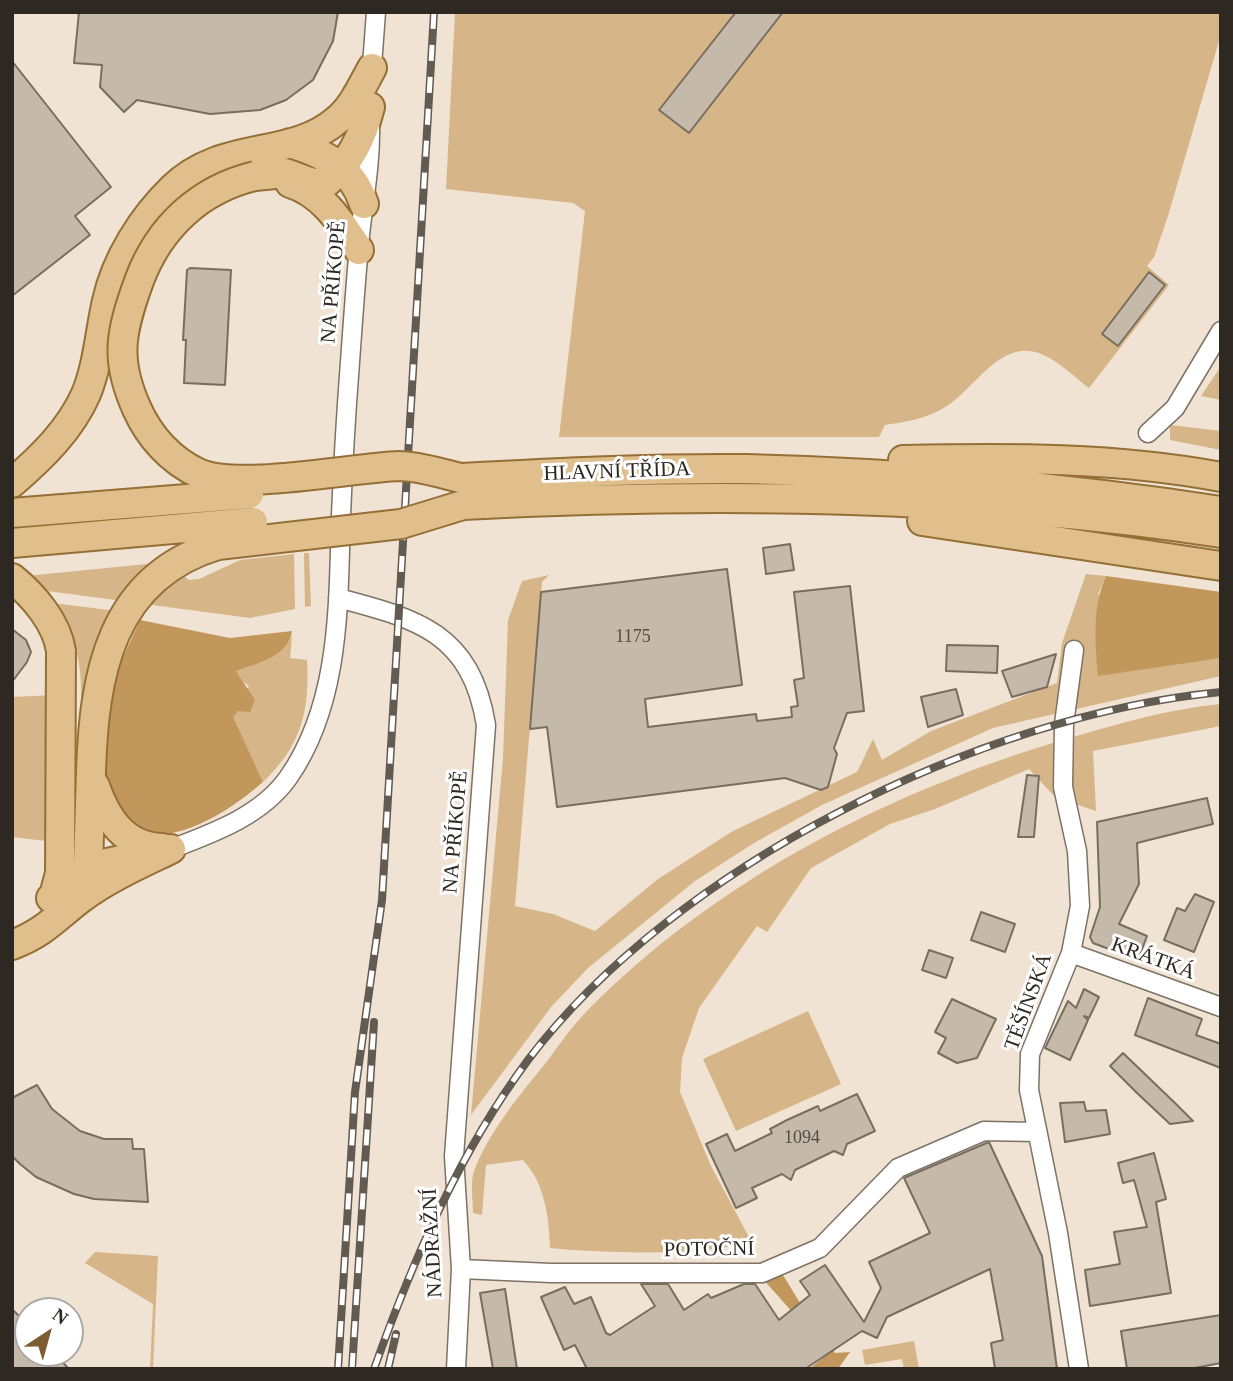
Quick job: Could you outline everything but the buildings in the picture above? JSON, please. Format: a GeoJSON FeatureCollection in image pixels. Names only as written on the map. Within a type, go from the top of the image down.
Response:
{"type":"FeatureCollection","features":[{"type":"Feature","properties":{"kind":"main road"},"geometry":{"type":"LineString","coordinates":[[12,482],[59,437],[86,393],[107,298],[119,266],[142,224],[174,187],[205,164],[316,134],[339,119],[372,68]]}},
{"type":"Feature","properties":{"kind":"main road"},"geometry":{"type":"LineString","coordinates":[[370,107],[362,137],[344,167],[327,183],[255,176],[227,182],[198,199],[172,224],[147,260],[125,320],[121,354],[127,383],[146,429],[180,462],[198,473],[218,478],[254,479],[402,466],[462,492]]}},
{"type":"Feature","properties":{"kind":"main road"},"geometry":{"type":"LineString","coordinates":[[290,143],[317,152],[344,167],[358,187],[364,204]]}},
{"type":"Feature","properties":{"kind":"main road"},"geometry":{"type":"LineString","coordinates":[[284,177],[303,187],[324,204],[359,250]]}},
{"type":"Feature","properties":{"kind":"main road"},"geometry":{"type":"LineString","coordinates":[[667,483],[741,453],[797,453],[1221,511]]}},
{"type":"Feature","properties":{"kind":"main road"},"geometry":{"type":"LineString","coordinates":[[897,467],[1010,458],[1118,462],[1221,477]]}},
{"type":"Feature","properties":{"kind":"main road"},"geometry":{"type":"LineString","coordinates":[[667,483],[739,511],[1048,511],[1221,533]]}},
{"type":"Feature","properties":{"kind":"main road","name":"HLAVNÍ TŘÍDA"},"geometry":{"type":"LineString","coordinates":[[12,513],[667,483]]}},
{"type":"Feature","properties":{"kind":"main road"},"geometry":{"type":"LineString","coordinates":[[12,543],[462,492]]}},
{"type":"Feature","properties":{"kind":"main road"},"geometry":{"type":"LineString","coordinates":[[12,945],[40,933],[88,867],[95,695],[105,656],[127,612],[165,571],[197,552],[218,545],[401,524],[462,492]]}},
{"type":"Feature","properties":{"kind":"main road"},"geometry":{"type":"LineString","coordinates":[[896,511],[1221,566]]}},
{"type":"Feature","properties":{"kind":"main road"},"geometry":{"type":"LineString","coordinates":[[12,578],[40,607],[60,643],[60,873],[67,896]]}},
{"type":"Feature","properties":{"kind":"main road"},"geometry":{"type":"LineString","coordinates":[[91,774],[106,812],[121,833],[146,847],[172,849]]}},
{"type":"Feature","properties":{"kind":"main road"},"geometry":{"type":"LineString","coordinates":[[61,841],[72,857],[88,867],[124,871]]}},
{"type":"Feature","properties":{"kind":"main road"},"geometry":{"type":"LineString","coordinates":[[88,867],[172,849]]}},
{"type":"Feature","properties":{"kind":"main road"},"geometry":{"type":"LineString","coordinates":[[12,928],[67,896],[172,849]]}},
{"type":"Feature","properties":{"kind":"street","name":"NA PŘÍKOPĚ"},"geometry":{"type":"LineString","coordinates":[[172,849],[221,829],[257,808],[289,777],[310,737],[326,690],[336,638],[345,429],[359,250],[370,156],[376,12]]}},
{"type":"Feature","properties":{"kind":"street"},"geometry":{"type":"LineString","coordinates":[[1148,433],[1175,408],[1221,331]]}},
{"type":"Feature","properties":{"kind":"street","name":"NA PŘÍKOPĚ"},"geometry":{"type":"LineString","coordinates":[[338,598],[398,614],[440,635],[464,661],[475,681],[484,710],[486,757],[457,1078],[454,1156]]}},
{"type":"Feature","properties":{"kind":"street","name":"TĚŠÍNSKÁ"},"geometry":{"type":"LineString","coordinates":[[1074,650],[1064,724],[1063,787],[1077,851],[1080,906],[1071,953],[1030,1054],[1029,1090],[1058,1233],[1079,1369]]}},
{"type":"Feature","properties":{"kind":"street","name":"KRÁTKÁ"},"geometry":{"type":"LineString","coordinates":[[1071,953],[1221,1007]]}},
{"type":"Feature","properties":{"kind":"street","name":"POTOČNÍ"},"geometry":{"type":"LineString","coordinates":[[461,1269],[538,1273],[761,1273],[820,1248],[898,1168],[984,1131],[1036,1132]]}},
{"type":"Feature","properties":{"kind":"street","name":"NÁDRAŽNÍ"},"geometry":{"type":"LineString","coordinates":[[454,1156],[461,1269],[456,1369]]}},
{"type":"Feature","properties":{"kind":"shaded area"},"geometry":{"type":"Polygon","coordinates":[[[455,12],[1221,12],[1221,34],[1168,216],[1154,257],[1147,266],[1169,285],[1089,388],[1050,358],[1035,352],[1021,351],[997,362],[942,409],[921,418],[885,425],[879,437],[559,437],[585,211],[573,203],[446,189],[455,12]]]}},
{"type":"Feature","properties":{"kind":"shaded area"},"geometry":{"type":"Polygon","coordinates":[[[1221,366],[1221,400],[1201,396],[1221,366]]]}},
{"type":"Feature","properties":{"kind":"shaded area"},"geometry":{"type":"Polygon","coordinates":[[[1170,425],[1221,431],[1221,450],[1170,440],[1170,425]]]}},
{"type":"Feature","properties":{"kind":"shaded area"},"geometry":{"type":"Polygon","coordinates":[[[304,553],[309,553],[311,606],[305,607],[304,553]]]}},
{"type":"Feature","properties":{"kind":"shaded area"},"geometry":{"type":"Polygon","coordinates":[[[294,554],[295,609],[250,618],[40,590],[26,576],[167,562],[189,580],[199,579],[240,560],[294,554]]]}},
{"type":"Feature","properties":{"kind":"shaded area"},"geometry":{"type":"Polygon","coordinates":[[[1086,574],[1106,576],[1098,594],[1182,662],[1221,658],[1221,676],[993,728],[822,805],[754,843],[695,881],[588,968],[551,1007],[471,1115],[503,758],[508,620],[522,581],[549,575],[542,582],[515,906],[553,914],[595,931],[658,879],[733,831],[857,772],[873,739],[882,760],[931,731],[1057,683],[1062,643],[1086,574]]]}},
{"type":"Feature","properties":{"kind":"shaded area"},"geometry":{"type":"Polygon","coordinates":[[[1106,576],[1221,592],[1221,658],[1098,676],[1097,612],[1106,576]]]}},
{"type":"Feature","properties":{"kind":"shaded area"},"geometry":{"type":"Polygon","coordinates":[[[53,603],[117,611],[86,698],[81,698],[80,672],[72,636],[53,603]]]}},
{"type":"Feature","properties":{"kind":"shaded area"},"geometry":{"type":"Polygon","coordinates":[[[140,620],[230,638],[292,631],[290,640],[278,653],[236,671],[255,700],[250,712],[238,711],[233,717],[263,782],[236,803],[204,822],[169,834],[135,833],[102,779],[113,679],[140,620]]]}},
{"type":"Feature","properties":{"kind":"shaded area"},"geometry":{"type":"Polygon","coordinates":[[[292,636],[290,658],[307,660],[304,712],[300,727],[286,755],[263,782],[232,717],[249,686],[237,677],[235,671],[275,654],[292,636]]]}},
{"type":"Feature","properties":{"kind":"shaded area"},"geometry":{"type":"Polygon","coordinates":[[[54,695],[46,841],[12,837],[12,697],[54,695]]]}},
{"type":"Feature","properties":{"kind":"shaded area"},"geometry":{"type":"Polygon","coordinates":[[[1221,704],[1221,726],[1093,751],[1096,811],[1055,797],[1029,769],[935,809],[890,824],[811,868],[767,932],[757,926],[699,1008],[682,1058],[680,1092],[711,1166],[751,1241],[708,1250],[681,1252],[550,1248],[547,1213],[541,1190],[523,1160],[486,1165],[482,1215],[473,1213],[473,1175],[488,1142],[514,1102],[576,1024],[638,964],[692,920],[749,881],[809,845],[871,813],[1000,760],[1162,713],[1221,704]]]}},
{"type":"Feature","properties":{"kind":"shaded area"},"geometry":{"type":"Polygon","coordinates":[[[808,1011],[841,1084],[736,1131],[703,1059],[808,1011]]]}},
{"type":"Feature","properties":{"kind":"shaded area"},"geometry":{"type":"Polygon","coordinates":[[[95,1252],[158,1256],[153,1369],[150,1369],[153,1304],[85,1263],[95,1252]]]}},
{"type":"Feature","properties":{"kind":"shaded area"},"geometry":{"type":"Polygon","coordinates":[[[783,1275],[814,1326],[835,1353],[850,1352],[838,1369],[809,1369],[823,1358],[793,1313],[763,1279],[783,1275]]]}},
{"type":"Feature","properties":{"kind":"shaded area"},"geometry":{"type":"Polygon","coordinates":[[[914,1341],[919,1369],[904,1369],[902,1359],[865,1365],[862,1350],[914,1341]]]}},
{"type":"Feature","properties":{"kind":"railway"},"geometry":{"type":"LineString","coordinates":[[338,1369],[355,1092],[382,900],[434,12]]}},
{"type":"Feature","properties":{"kind":"railway"},"geometry":{"type":"LineString","coordinates":[[374,1369],[440,1208],[480,1132],[503,1096],[528,1060],[590,989],[664,924],[748,864],[839,812],[935,767],[1032,732],[1128,706],[1221,692]]}},
{"type":"Feature","properties":{"kind":"railway"},"geometry":{"type":"LineString","coordinates":[[352,1369],[374,1022]]}},
{"type":"Feature","properties":{"kind":"railway"},"geometry":{"type":"LineString","coordinates":[[388,1369],[396,1334]]}}]}
